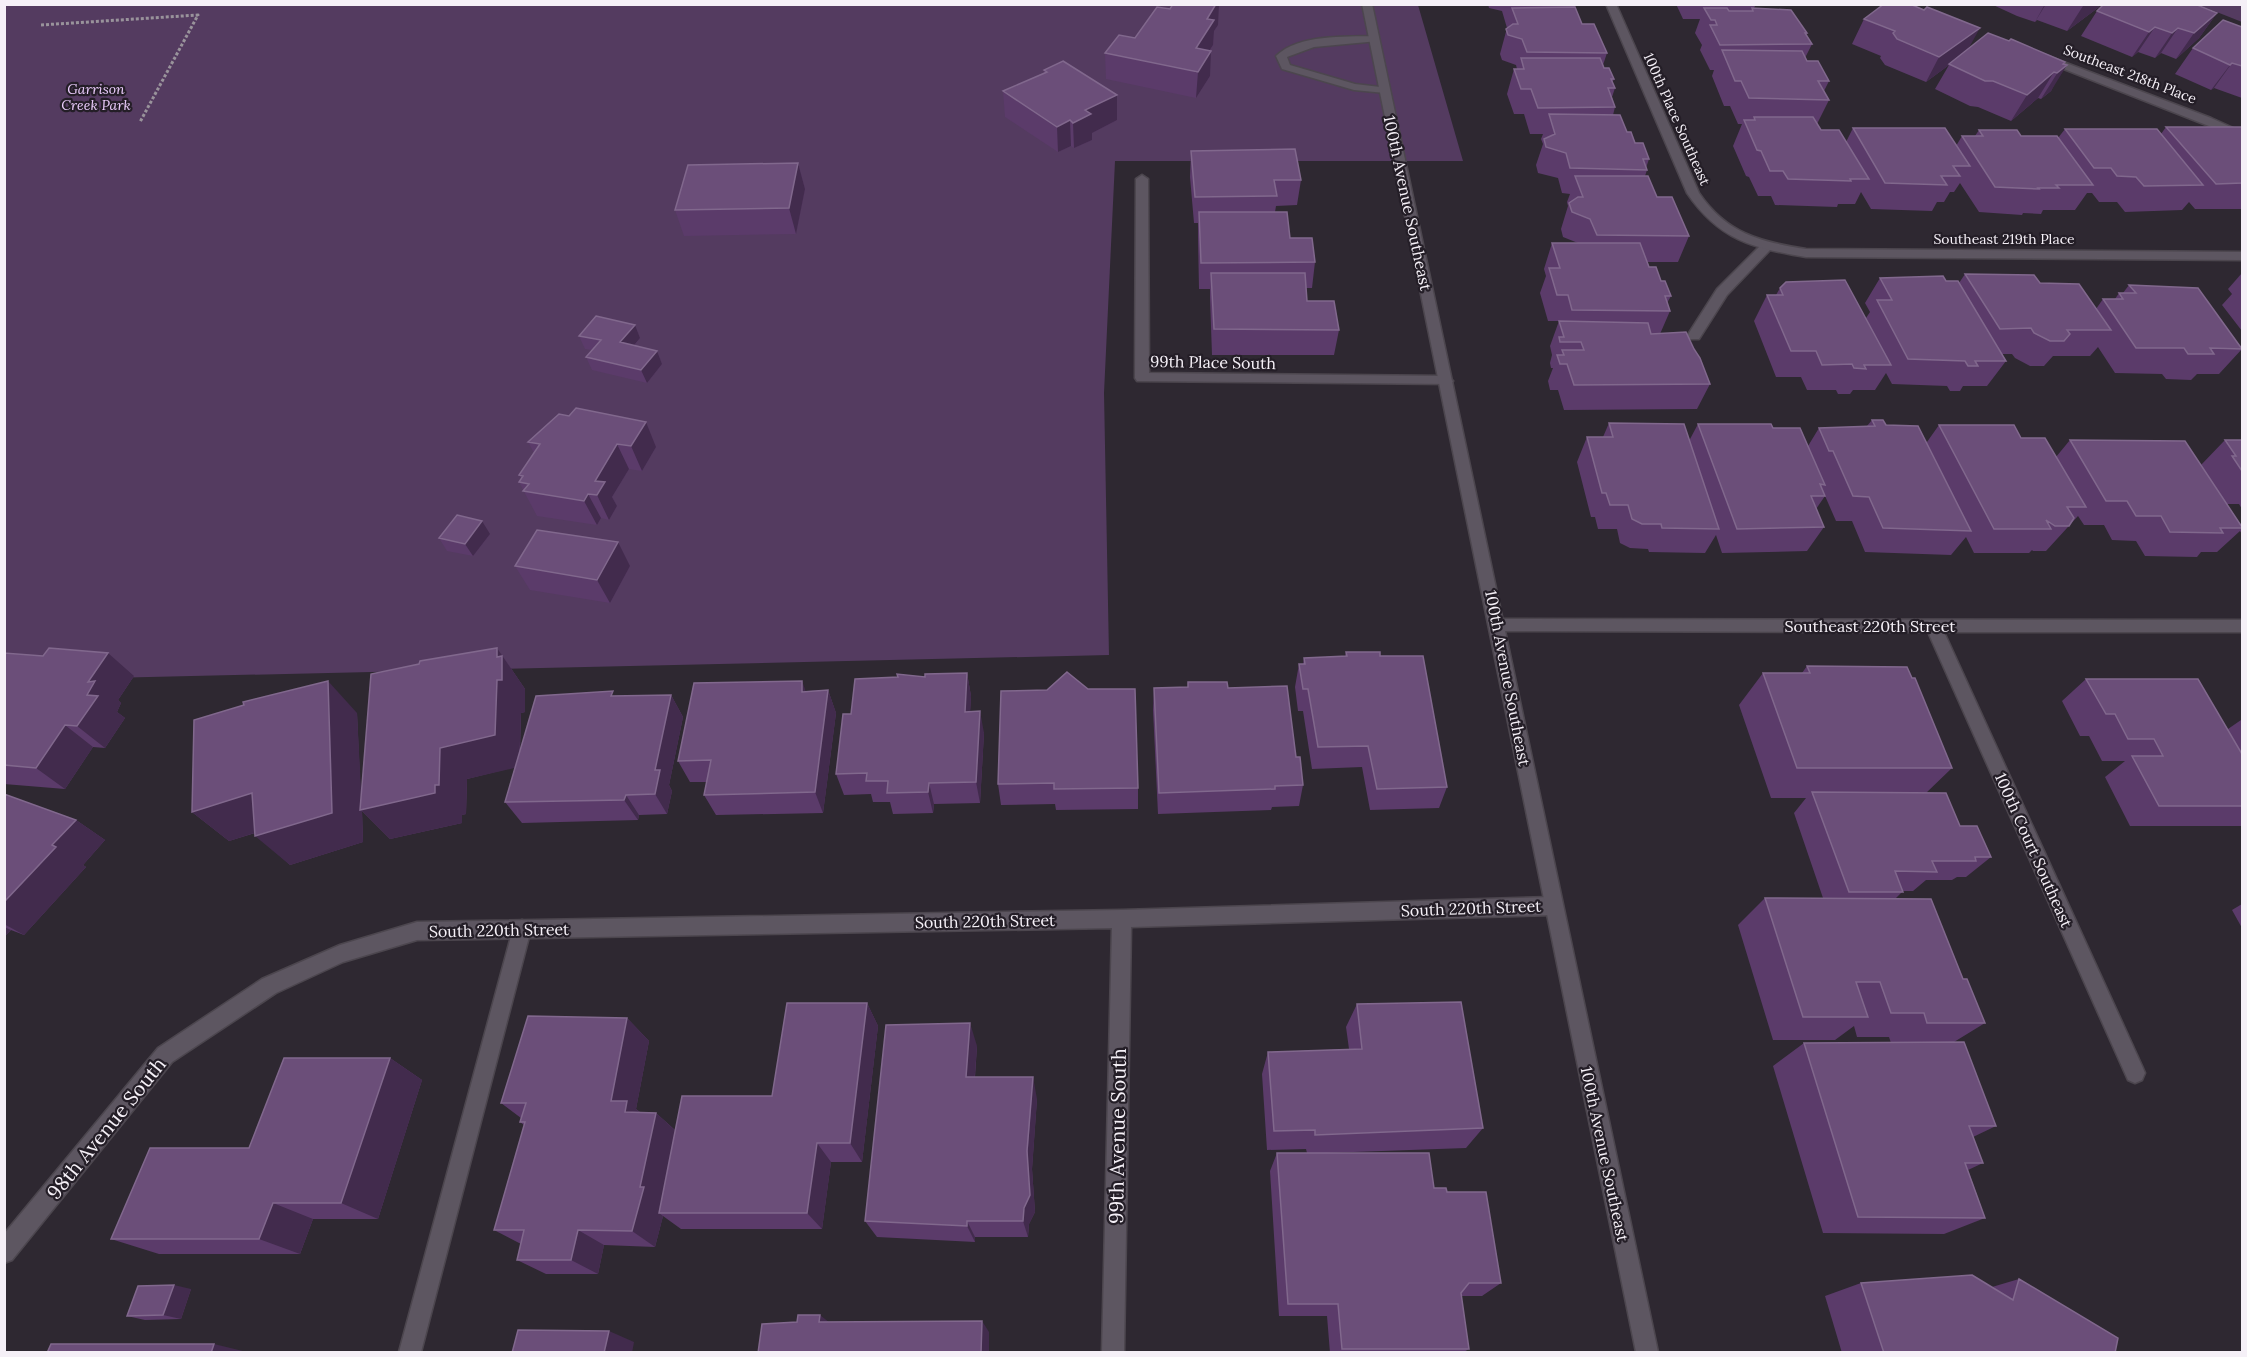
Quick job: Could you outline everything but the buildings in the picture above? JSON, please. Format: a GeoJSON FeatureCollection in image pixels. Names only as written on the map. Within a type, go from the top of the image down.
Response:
{"type":"FeatureCollection","features":[{"type":"Feature","properties":{"kind":"street","name":"100th Avenue Southeast"},"geometry":{"type":"LineString","coordinates":[[1367,4],[1647,1353]]}},
{"type":"Feature","properties":{"kind":"street","name":"100th Place Southeast"},"geometry":{"type":"LineString","coordinates":[[1611,4],[1693,193],[1710,216],[1736,234],[1766,247]]}},
{"type":"Feature","properties":{"kind":"street"},"geometry":{"type":"LineString","coordinates":[[1374,39],[1323,43],[1291,49],[1281,56],[1286,67],[1354,87],[1385,90]]}},
{"type":"Feature","properties":{"kind":"street","name":"Southeast 218th Place"},"geometry":{"type":"LineString","coordinates":[[2028,51],[2207,120],[2242,136]]}},
{"type":"Feature","properties":{"kind":"street","name":"99th Place South"},"geometry":{"type":"LineString","coordinates":[[1142,179],[1142,378],[1446,381]]}},
{"type":"Feature","properties":{"kind":"street"},"geometry":{"type":"LineString","coordinates":[[1694,336],[1722,292],[1766,247]]}},
{"type":"Feature","properties":{"kind":"street","name":"Southeast 219th Place"},"geometry":{"type":"LineString","coordinates":[[1766,247],[1806,253],[2242,256]]}},
{"type":"Feature","properties":{"kind":"street","name":"Southeast 220th Street"},"geometry":{"type":"LineString","coordinates":[[1497,625],[2242,626]]}},
{"type":"Feature","properties":{"kind":"street","name":"100th Court Southeast"},"geometry":{"type":"LineString","coordinates":[[1933,626],[2135,1073]]}},
{"type":"Feature","properties":{"kind":"street","name":"South 220th Street"},"geometry":{"type":"LineString","coordinates":[[417,931],[1122,919],[1553,906]]}},
{"type":"Feature","properties":{"kind":"street","name":"99th Avenue South"},"geometry":{"type":"LineString","coordinates":[[1113,1353],[1122,919]]}},
{"type":"Feature","properties":{"kind":"street"},"geometry":{"type":"LineString","coordinates":[[410,1353],[522,930]]}},
{"type":"Feature","properties":{"kind":"street","name":"98th Avenue South"},"geometry":{"type":"LineString","coordinates":[[4,1252],[165,1055],[269,986],[340,954],[417,931]]}},
{"type":"Feature","properties":{"kind":"path"},"geometry":{"type":"LineString","coordinates":[[41,25],[198,15],[140,122]]}},
{"type":"Feature","properties":{"kind":"green space","name":"Garrison Creek Park"},"geometry":{"type":"Polygon","coordinates":[[[5,5],[1418,5],[1463,161],[1115,161],[1104,393],[1109,655],[21,680],[5,706],[5,5]]]}},
{"type":"Feature","properties":{"kind":"green space"},"geometry":{"type":"Polygon","coordinates":[[[2199,5],[2242,5],[2242,22],[2199,5]]]}}]}
